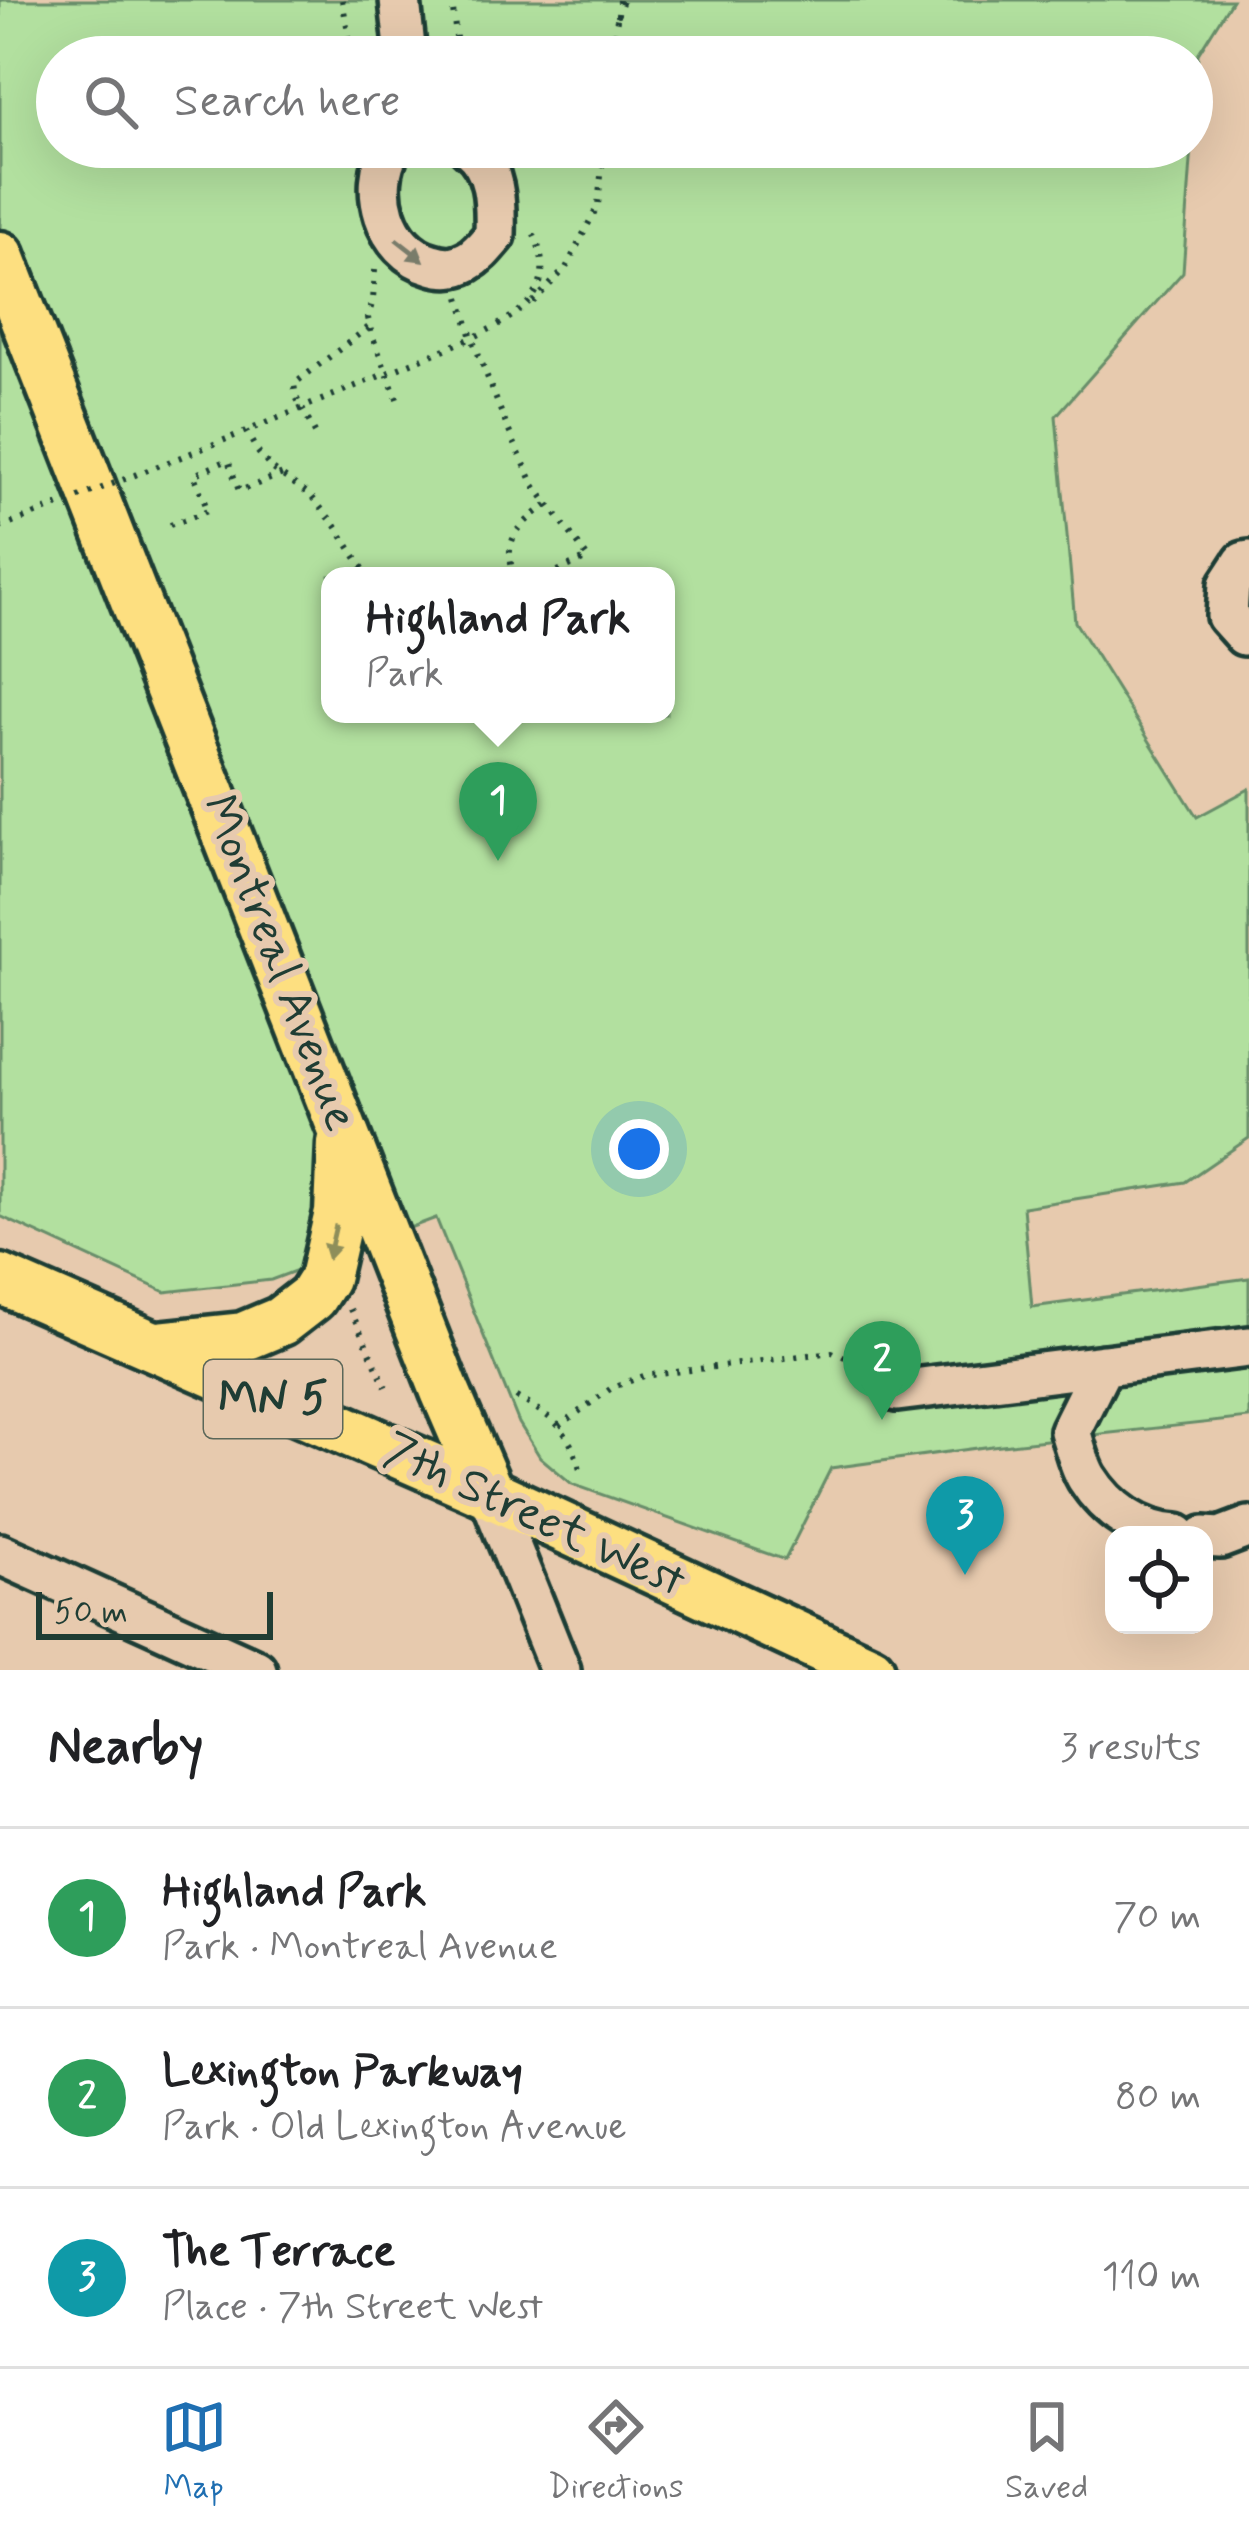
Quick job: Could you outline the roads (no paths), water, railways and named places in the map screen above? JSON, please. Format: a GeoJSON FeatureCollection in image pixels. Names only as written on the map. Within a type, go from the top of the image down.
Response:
{"type":"FeatureCollection","features":[{"type":"Feature","properties":{"kind":"main road","name":"Montreal Avenue"},"geometry":{"type":"LineString","coordinates":[[0,256],[489,1492]]}},
{"type":"Feature","properties":{"kind":"main road"},"geometry":{"type":"LineString","coordinates":[[150,1347],[243,1337],[281,1321],[312,1297],[325,1278],[339,1214],[343,1126]]}},
{"type":"Feature","properties":{"kind":"main road","name":"7th Street West"},"geometry":{"type":"LineString","coordinates":[[0,1279],[489,1492],[870,1670]]}},
{"type":"Feature","properties":{"kind":"street"},"geometry":{"type":"LineString","coordinates":[[400,0],[404,36]]}},
{"type":"Feature","properties":{"kind":"street"},"geometry":{"type":"LineString","coordinates":[[382,168],[380,199],[391,234],[415,260],[447,268],[473,259],[495,235],[496,204],[485,168]]}},
{"type":"Feature","properties":{"kind":"street"},"geometry":{"type":"LineString","coordinates":[[1249,561],[1229,585],[1227,616],[1244,635],[1249,633]]}},
{"type":"Feature","properties":{"kind":"street"},"geometry":{"type":"LineString","coordinates":[[897,1390],[1249,1347]]}},
{"type":"Feature","properties":{"kind":"street"},"geometry":{"type":"LineString","coordinates":[[1103,1365],[1070,1431],[1086,1478],[1117,1512],[1140,1526]]}},
{"type":"Feature","properties":{"kind":"street","name":"Montreal Avenue"},"geometry":{"type":"LineString","coordinates":[[489,1492],[560,1670]]}},
{"type":"Feature","properties":{"kind":"street"},"geometry":{"type":"LineString","coordinates":[[1213,1538],[1249,1527]]}},
{"type":"Feature","properties":{"kind":"street"},"geometry":{"type":"LineString","coordinates":[[0,1554],[256,1670]]}},
{"type":"Feature","properties":{"kind":"place","name":"Highland Park"},"geometry":{"type":"Point","coordinates":[498,861]}},
{"type":"Feature","properties":{"kind":"place","name":"Lexington Parkway"},"geometry":{"type":"Point","coordinates":[882,1420]}},
{"type":"Feature","properties":{"kind":"place","name":"The Terrace"},"geometry":{"type":"Point","coordinates":[965,1575]}}]}
